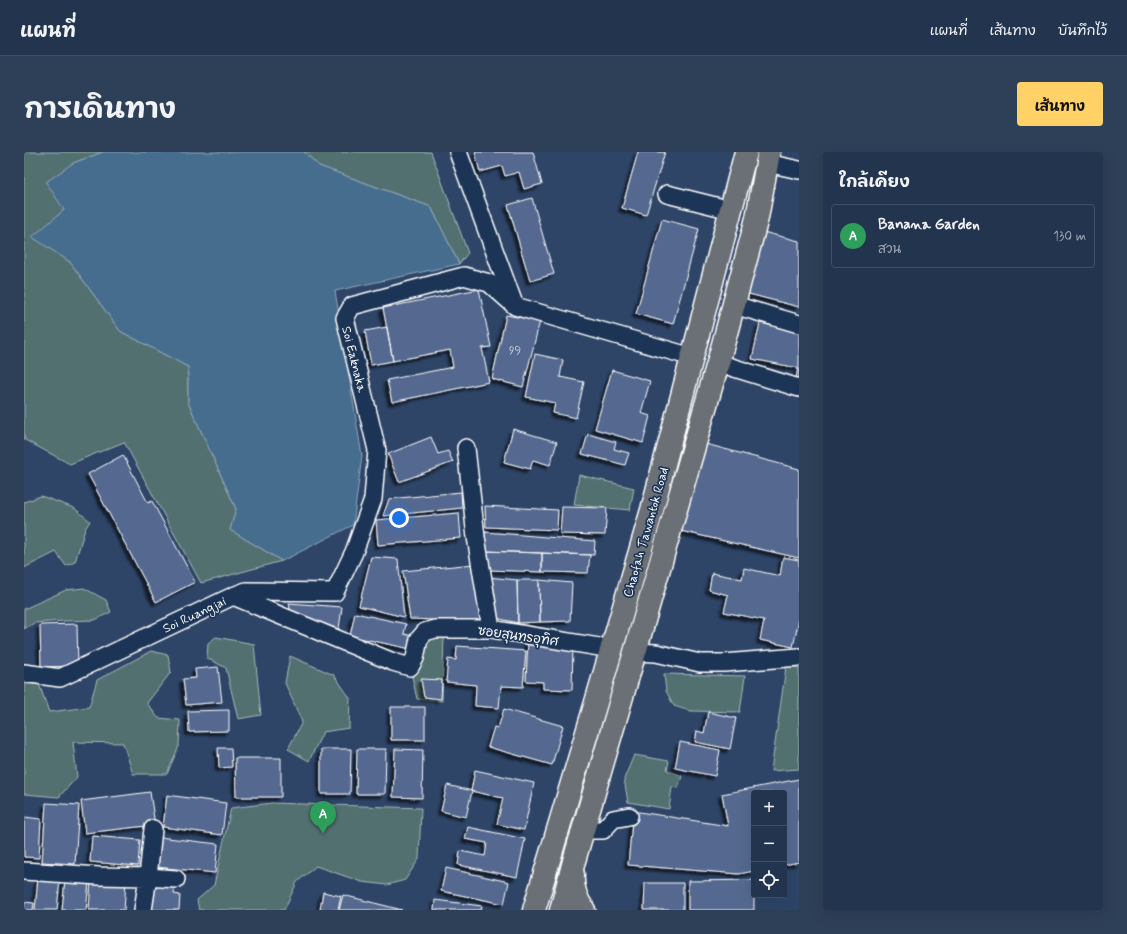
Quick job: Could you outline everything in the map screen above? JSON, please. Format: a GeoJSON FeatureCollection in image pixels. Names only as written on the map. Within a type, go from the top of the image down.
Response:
{"type":"FeatureCollection","features":[{"type":"Feature","properties":{"kind":"main road","name":"Chaofah Tawantok Road"},"geometry":{"type":"LineString","coordinates":[[534,910],[652,510],[746,152]]}},
{"type":"Feature","properties":{"kind":"main road","name":"Chaofah Tawantok Road"},"geometry":{"type":"LineString","coordinates":[[561,910],[582,830],[635,652],[734,305],[757,218],[768,157]]}},
{"type":"Feature","properties":{"kind":"main road"},"geometry":{"type":"LineString","coordinates":[[574,861],[572,883],[579,905],[584,910]]}},
{"type":"Feature","properties":{"kind":"street"},"geometry":{"type":"LineString","coordinates":[[458,152],[515,306]]}},
{"type":"Feature","properties":{"kind":"street"},"geometry":{"type":"LineString","coordinates":[[768,157],[799,170]]}},
{"type":"Feature","properties":{"kind":"street"},"geometry":{"type":"LineString","coordinates":[[667,194],[730,210]]}},
{"type":"Feature","properties":{"kind":"street","name":"Soi Eaknaka"},"geometry":{"type":"LineString","coordinates":[[233,596],[246,591],[334,592],[354,552],[374,499],[377,450],[345,318],[352,306],[464,276],[489,284],[515,306],[692,357]]}},
{"type":"Feature","properties":{"kind":"street"},"geometry":{"type":"LineString","coordinates":[[734,305],[799,324]]}},
{"type":"Feature","properties":{"kind":"street"},"geometry":{"type":"LineString","coordinates":[[718,363],[799,388]]}},
{"type":"Feature","properties":{"kind":"street"},"geometry":{"type":"LineString","coordinates":[[466,448],[476,537],[491,629]]}},
{"type":"Feature","properties":{"kind":"street","name":"Soi Ruangjai"},"geometry":{"type":"LineString","coordinates":[[24,673],[60,678],[233,596],[393,662],[410,666],[415,658],[419,639],[425,632]]}},
{"type":"Feature","properties":{"kind":"street","name":"ซอยสุนทรอุทิศ"},"geometry":{"type":"LineString","coordinates":[[425,632],[435,629],[491,629],[611,649]]}},
{"type":"Feature","properties":{"kind":"street"},"geometry":{"type":"LineString","coordinates":[[635,652],[656,653],[700,662],[724,663],[799,657]]}},
{"type":"Feature","properties":{"kind":"street"},"geometry":{"type":"LineString","coordinates":[[582,830],[603,830],[613,819],[629,816]]}},
{"type":"Feature","properties":{"kind":"street"},"geometry":{"type":"LineString","coordinates":[[143,910],[153,829]]}},
{"type":"Feature","properties":{"kind":"street"},"geometry":{"type":"LineString","coordinates":[[24,871],[176,879]]}},
{"type":"Feature","properties":{"kind":"green space"},"geometry":{"type":"Polygon","coordinates":[[[24,152],[103,152],[73,163],[64,210],[33,237],[70,262],[120,331],[188,367],[188,402],[236,509],[230,530],[282,561],[201,583],[124,442],[70,464],[25,440],[24,152]]]}},
{"type":"Feature","properties":{"kind":"green space"},"geometry":{"type":"Polygon","coordinates":[[[304,152],[431,152],[468,253],[459,264],[431,207],[319,166],[304,152]]]}},
{"type":"Feature","properties":{"kind":"green space"},"geometry":{"type":"Polygon","coordinates":[[[579,475],[634,488],[630,510],[574,505],[579,475]]]}},
{"type":"Feature","properties":{"kind":"green space"},"geometry":{"type":"Polygon","coordinates":[[[41,496],[74,508],[90,521],[85,529],[75,562],[66,566],[56,552],[24,568],[24,502],[41,496]]]}},
{"type":"Feature","properties":{"kind":"green space"},"geometry":{"type":"Polygon","coordinates":[[[84,588],[106,600],[111,612],[95,620],[34,623],[24,629],[24,609],[66,590],[84,588]]]}},
{"type":"Feature","properties":{"kind":"green space"},"geometry":{"type":"Polygon","coordinates":[[[444,635],[442,701],[417,699],[411,672],[421,641],[444,635]]]}},
{"type":"Feature","properties":{"kind":"green space"},"geometry":{"type":"Polygon","coordinates":[[[216,637],[254,644],[261,715],[238,719],[226,668],[207,658],[208,643],[216,637]]]}},
{"type":"Feature","properties":{"kind":"green space"},"geometry":{"type":"Polygon","coordinates":[[[151,651],[168,655],[171,672],[147,703],[158,718],[180,720],[179,746],[167,774],[133,774],[123,743],[73,742],[77,777],[59,797],[24,794],[24,684],[39,684],[49,712],[89,707],[97,680],[151,651]]]}},
{"type":"Feature","properties":{"kind":"green space"},"geometry":{"type":"Polygon","coordinates":[[[290,656],[334,675],[350,698],[349,728],[323,732],[309,761],[288,749],[302,722],[285,683],[290,656]]]}},
{"type":"Feature","properties":{"kind":"green space"},"geometry":{"type":"Polygon","coordinates":[[[786,667],[799,667],[799,769],[771,771],[786,667]]]}},
{"type":"Feature","properties":{"kind":"green space"},"geometry":{"type":"Polygon","coordinates":[[[664,674],[745,676],[740,712],[690,711],[674,706],[666,691],[664,674]]]}},
{"type":"Feature","properties":{"kind":"green space"},"geometry":{"type":"Polygon","coordinates":[[[634,755],[669,761],[667,770],[682,776],[678,788],[672,787],[669,809],[628,802],[624,779],[634,755]]]}},
{"type":"Feature","properties":{"kind":"green space"},"geometry":{"type":"Polygon","coordinates":[[[272,803],[421,808],[419,859],[405,880],[387,885],[362,882],[316,866],[297,882],[284,910],[199,910],[197,900],[214,885],[231,808],[272,803]]]}},
{"type":"Feature","properties":{"kind":"water"},"geometry":{"type":"Polygon","coordinates":[[[103,152],[304,152],[319,166],[431,207],[459,264],[335,291],[362,456],[353,525],[282,561],[230,530],[236,509],[188,402],[188,367],[120,331],[70,262],[32,237],[64,210],[46,182],[73,163],[103,152]]]}},
{"type":"Feature","properties":{"kind":"building"},"geometry":{"type":"Polygon","coordinates":[[[475,152],[533,152],[542,184],[524,189],[519,172],[505,176],[502,166],[480,172],[475,152]]]}},
{"type":"Feature","properties":{"kind":"building"},"geometry":{"type":"Polygon","coordinates":[[[638,152],[665,152],[646,215],[622,208],[638,152]]]}},
{"type":"Feature","properties":{"kind":"building"},"geometry":{"type":"Polygon","coordinates":[[[532,198],[554,274],[530,281],[508,205],[532,198]]]}},
{"type":"Feature","properties":{"kind":"building"},"geometry":{"type":"Polygon","coordinates":[[[662,219],[699,229],[673,324],[636,314],[662,219]]]}},
{"type":"Feature","properties":{"kind":"building"},"geometry":{"type":"Polygon","coordinates":[[[763,232],[799,241],[799,307],[745,293],[763,232]]]}},
{"type":"Feature","properties":{"kind":"building"},"geometry":{"type":"Polygon","coordinates":[[[479,289],[491,347],[482,348],[489,382],[392,402],[387,380],[453,367],[450,350],[393,361],[383,308],[479,289]]]}},
{"type":"Feature","properties":{"kind":"building"},"geometry":{"type":"Polygon","coordinates":[[[506,315],[540,321],[523,387],[492,379],[506,315]]]}},
{"type":"Feature","properties":{"kind":"building"},"geometry":{"type":"Polygon","coordinates":[[[760,323],[799,331],[799,384],[795,383],[798,368],[752,359],[760,323]]]}},
{"type":"Feature","properties":{"kind":"building"},"geometry":{"type":"Polygon","coordinates":[[[387,327],[393,361],[371,365],[365,331],[387,327]]]}},
{"type":"Feature","properties":{"kind":"building"},"geometry":{"type":"Polygon","coordinates":[[[535,354],[563,360],[560,377],[584,382],[576,418],[553,413],[555,403],[526,397],[535,354]]]}},
{"type":"Feature","properties":{"kind":"building"},"geometry":{"type":"Polygon","coordinates":[[[612,370],[650,381],[641,413],[650,416],[643,443],[595,429],[612,370]]]}},
{"type":"Feature","properties":{"kind":"building"},"geometry":{"type":"Polygon","coordinates":[[[513,429],[557,442],[550,465],[533,460],[530,469],[504,462],[513,429]]]}},
{"type":"Feature","properties":{"kind":"building"},"geometry":{"type":"Polygon","coordinates":[[[588,434],[616,442],[614,449],[629,453],[625,465],[582,454],[588,434]]]}},
{"type":"Feature","properties":{"kind":"building"},"geometry":{"type":"Polygon","coordinates":[[[431,437],[438,454],[448,451],[453,462],[399,482],[388,454],[431,437]]]}},
{"type":"Feature","properties":{"kind":"building"},"geometry":{"type":"Polygon","coordinates":[[[702,443],[799,469],[799,558],[676,530],[702,443]]]}},
{"type":"Feature","properties":{"kind":"building"},"geometry":{"type":"Polygon","coordinates":[[[123,455],[148,503],[152,501],[195,582],[156,602],[88,474],[123,455]]]}},
{"type":"Feature","properties":{"kind":"building"},"geometry":{"type":"Polygon","coordinates":[[[461,492],[462,508],[383,516],[389,499],[461,492]]]}},
{"type":"Feature","properties":{"kind":"building"},"geometry":{"type":"Polygon","coordinates":[[[485,506],[558,510],[557,530],[486,527],[485,506]]]}},
{"type":"Feature","properties":{"kind":"building"},"geometry":{"type":"Polygon","coordinates":[[[562,507],[607,508],[605,535],[560,534],[562,507]]]}},
{"type":"Feature","properties":{"kind":"building"},"geometry":{"type":"Polygon","coordinates":[[[459,513],[461,538],[378,545],[376,520],[459,513]]]}},
{"type":"Feature","properties":{"kind":"building"},"geometry":{"type":"Polygon","coordinates":[[[485,532],[595,541],[594,555],[484,551],[485,532]]]}},
{"type":"Feature","properties":{"kind":"building"},"geometry":{"type":"Polygon","coordinates":[[[484,551],[542,553],[542,572],[488,570],[484,551]]]}},
{"type":"Feature","properties":{"kind":"building"},"geometry":{"type":"Polygon","coordinates":[[[542,553],[590,555],[588,573],[542,572],[542,553]]]}},
{"type":"Feature","properties":{"kind":"building"},"geometry":{"type":"Polygon","coordinates":[[[371,557],[398,559],[404,617],[359,606],[371,557]]]}},
{"type":"Feature","properties":{"kind":"building"},"geometry":{"type":"Polygon","coordinates":[[[783,557],[799,560],[799,619],[793,647],[760,640],[764,620],[724,612],[728,595],[709,590],[712,573],[742,579],[744,568],[780,576],[783,557]]]}},
{"type":"Feature","properties":{"kind":"building"},"geometry":{"type":"Polygon","coordinates":[[[474,564],[482,622],[410,619],[403,571],[474,564]]]}},
{"type":"Feature","properties":{"kind":"building"},"geometry":{"type":"Polygon","coordinates":[[[488,577],[517,580],[518,623],[496,618],[488,577]]]}},
{"type":"Feature","properties":{"kind":"building"},"geometry":{"type":"Polygon","coordinates":[[[517,580],[539,580],[540,622],[518,623],[517,580]]]}},
{"type":"Feature","properties":{"kind":"building"},"geometry":{"type":"Polygon","coordinates":[[[539,580],[572,583],[570,621],[540,622],[539,580]]]}},
{"type":"Feature","properties":{"kind":"building"},"geometry":{"type":"Polygon","coordinates":[[[289,603],[342,607],[339,629],[291,614],[289,603]]]}},
{"type":"Feature","properties":{"kind":"building"},"geometry":{"type":"Polygon","coordinates":[[[355,613],[406,624],[404,634],[413,636],[411,649],[350,636],[355,613]]]}},
{"type":"Feature","properties":{"kind":"building"},"geometry":{"type":"Polygon","coordinates":[[[77,624],[78,666],[41,667],[40,625],[77,624]]]}},
{"type":"Feature","properties":{"kind":"building"},"geometry":{"type":"Polygon","coordinates":[[[528,640],[573,647],[572,690],[543,689],[543,682],[526,681],[528,640]]]}},
{"type":"Feature","properties":{"kind":"building"},"geometry":{"type":"Polygon","coordinates":[[[457,646],[526,651],[523,687],[501,686],[499,708],[475,706],[476,685],[446,682],[448,659],[456,660],[457,646]]]}},
{"type":"Feature","properties":{"kind":"building"},"geometry":{"type":"Polygon","coordinates":[[[218,667],[222,702],[186,705],[183,679],[196,678],[195,669],[218,667]]]}},
{"type":"Feature","properties":{"kind":"building"},"geometry":{"type":"Polygon","coordinates":[[[421,679],[442,680],[441,699],[424,697],[421,679]]]}},
{"type":"Feature","properties":{"kind":"building"},"geometry":{"type":"Polygon","coordinates":[[[391,707],[425,707],[425,740],[391,740],[391,707]]]}},
{"type":"Feature","properties":{"kind":"building"},"geometry":{"type":"Polygon","coordinates":[[[504,709],[563,726],[552,765],[488,747],[494,727],[498,728],[504,709]]]}},
{"type":"Feature","properties":{"kind":"building"},"geometry":{"type":"Polygon","coordinates":[[[229,710],[229,731],[189,732],[188,711],[229,710]]]}},
{"type":"Feature","properties":{"kind":"building"},"geometry":{"type":"Polygon","coordinates":[[[708,712],[736,718],[730,749],[695,742],[697,731],[704,733],[708,712]]]}},
{"type":"Feature","properties":{"kind":"building"},"geometry":{"type":"Polygon","coordinates":[[[680,742],[720,750],[715,776],[675,768],[680,742]]]}},
{"type":"Feature","properties":{"kind":"building"},"geometry":{"type":"Polygon","coordinates":[[[218,748],[231,748],[232,767],[219,768],[218,748]]]}},
{"type":"Feature","properties":{"kind":"building"},"geometry":{"type":"Polygon","coordinates":[[[321,749],[351,749],[350,794],[321,794],[321,749]]]}},
{"type":"Feature","properties":{"kind":"building"},"geometry":{"type":"Polygon","coordinates":[[[357,749],[386,749],[385,794],[356,794],[357,749]]]}},
{"type":"Feature","properties":{"kind":"building"},"geometry":{"type":"Polygon","coordinates":[[[395,749],[423,750],[422,798],[393,797],[395,749]]]}},
{"type":"Feature","properties":{"kind":"building"},"geometry":{"type":"Polygon","coordinates":[[[235,758],[281,758],[281,797],[236,797],[235,758]]]}},
{"type":"Feature","properties":{"kind":"building"},"geometry":{"type":"Polygon","coordinates":[[[475,770],[534,783],[524,830],[497,824],[503,798],[471,791],[475,770]]]}},
{"type":"Feature","properties":{"kind":"building"},"geometry":{"type":"Polygon","coordinates":[[[799,779],[799,862],[787,864],[787,790],[751,790],[751,872],[739,874],[628,865],[633,811],[728,826],[722,794],[799,779]]]}},
{"type":"Feature","properties":{"kind":"building"},"geometry":{"type":"Polygon","coordinates":[[[447,785],[472,791],[466,817],[441,811],[447,785]]]}},
{"type":"Feature","properties":{"kind":"building"},"geometry":{"type":"Polygon","coordinates":[[[150,792],[155,825],[85,833],[81,801],[150,792]]]}},
{"type":"Feature","properties":{"kind":"building"},"geometry":{"type":"Polygon","coordinates":[[[167,795],[226,803],[222,835],[163,827],[167,795]]]}},
{"type":"Feature","properties":{"kind":"building"},"geometry":{"type":"Polygon","coordinates":[[[46,803],[79,805],[75,864],[42,862],[46,803]]]}},
{"type":"Feature","properties":{"kind":"building"},"geometry":{"type":"Polygon","coordinates":[[[24,817],[41,819],[39,858],[24,857],[24,817]]]}},
{"type":"Feature","properties":{"kind":"building"},"geometry":{"type":"Polygon","coordinates":[[[468,827],[525,839],[517,877],[458,865],[460,851],[485,856],[487,843],[465,839],[468,827]]]}},
{"type":"Feature","properties":{"kind":"building"},"geometry":{"type":"Polygon","coordinates":[[[92,836],[140,840],[138,866],[90,862],[92,836]]]}},
{"type":"Feature","properties":{"kind":"building"},"geometry":{"type":"Polygon","coordinates":[[[159,837],[218,844],[215,873],[156,867],[159,837]]]}},
{"type":"Feature","properties":{"kind":"building"},"geometry":{"type":"Polygon","coordinates":[[[446,868],[509,882],[504,904],[441,891],[446,868]]]}},
{"type":"Feature","properties":{"kind":"building"},"geometry":{"type":"Polygon","coordinates":[[[38,877],[60,879],[57,910],[35,910],[38,877]]]}},
{"type":"Feature","properties":{"kind":"building"},"geometry":{"type":"Polygon","coordinates":[[[65,879],[89,882],[86,910],[62,910],[65,879]]]}},
{"type":"Feature","properties":{"kind":"building"},"geometry":{"type":"Polygon","coordinates":[[[91,880],[126,882],[124,910],[89,910],[91,880]]]}},
{"type":"Feature","properties":{"kind":"building"},"geometry":{"type":"Polygon","coordinates":[[[751,880],[751,898],[754,898],[754,910],[688,910],[688,881],[751,880]]]}},
{"type":"Feature","properties":{"kind":"building"},"geometry":{"type":"Polygon","coordinates":[[[153,881],[175,884],[174,894],[180,895],[179,910],[150,910],[153,881]]]}},
{"type":"Feature","properties":{"kind":"building"},"geometry":{"type":"Polygon","coordinates":[[[645,883],[683,883],[683,910],[644,910],[645,883]]]}},
{"type":"Feature","properties":{"kind":"building"},"geometry":{"type":"Polygon","coordinates":[[[323,892],[341,896],[338,910],[320,910],[323,892]]]}},
{"type":"Feature","properties":{"kind":"building"},"geometry":{"type":"Polygon","coordinates":[[[343,895],[402,910],[339,910],[343,895]]]}},
{"type":"Feature","properties":{"kind":"building"},"geometry":{"type":"Polygon","coordinates":[[[435,900],[482,906],[481,910],[434,910],[435,900]]]}},
{"type":"Feature","properties":{"kind":"building"},"geometry":{"type":"Polygon","coordinates":[[[24,902],[34,903],[33,910],[24,910],[24,902]]]}},
{"type":"Feature","properties":{"kind":"place","name":"Banana Garden"},"geometry":{"type":"Point","coordinates":[323,834]}}]}
